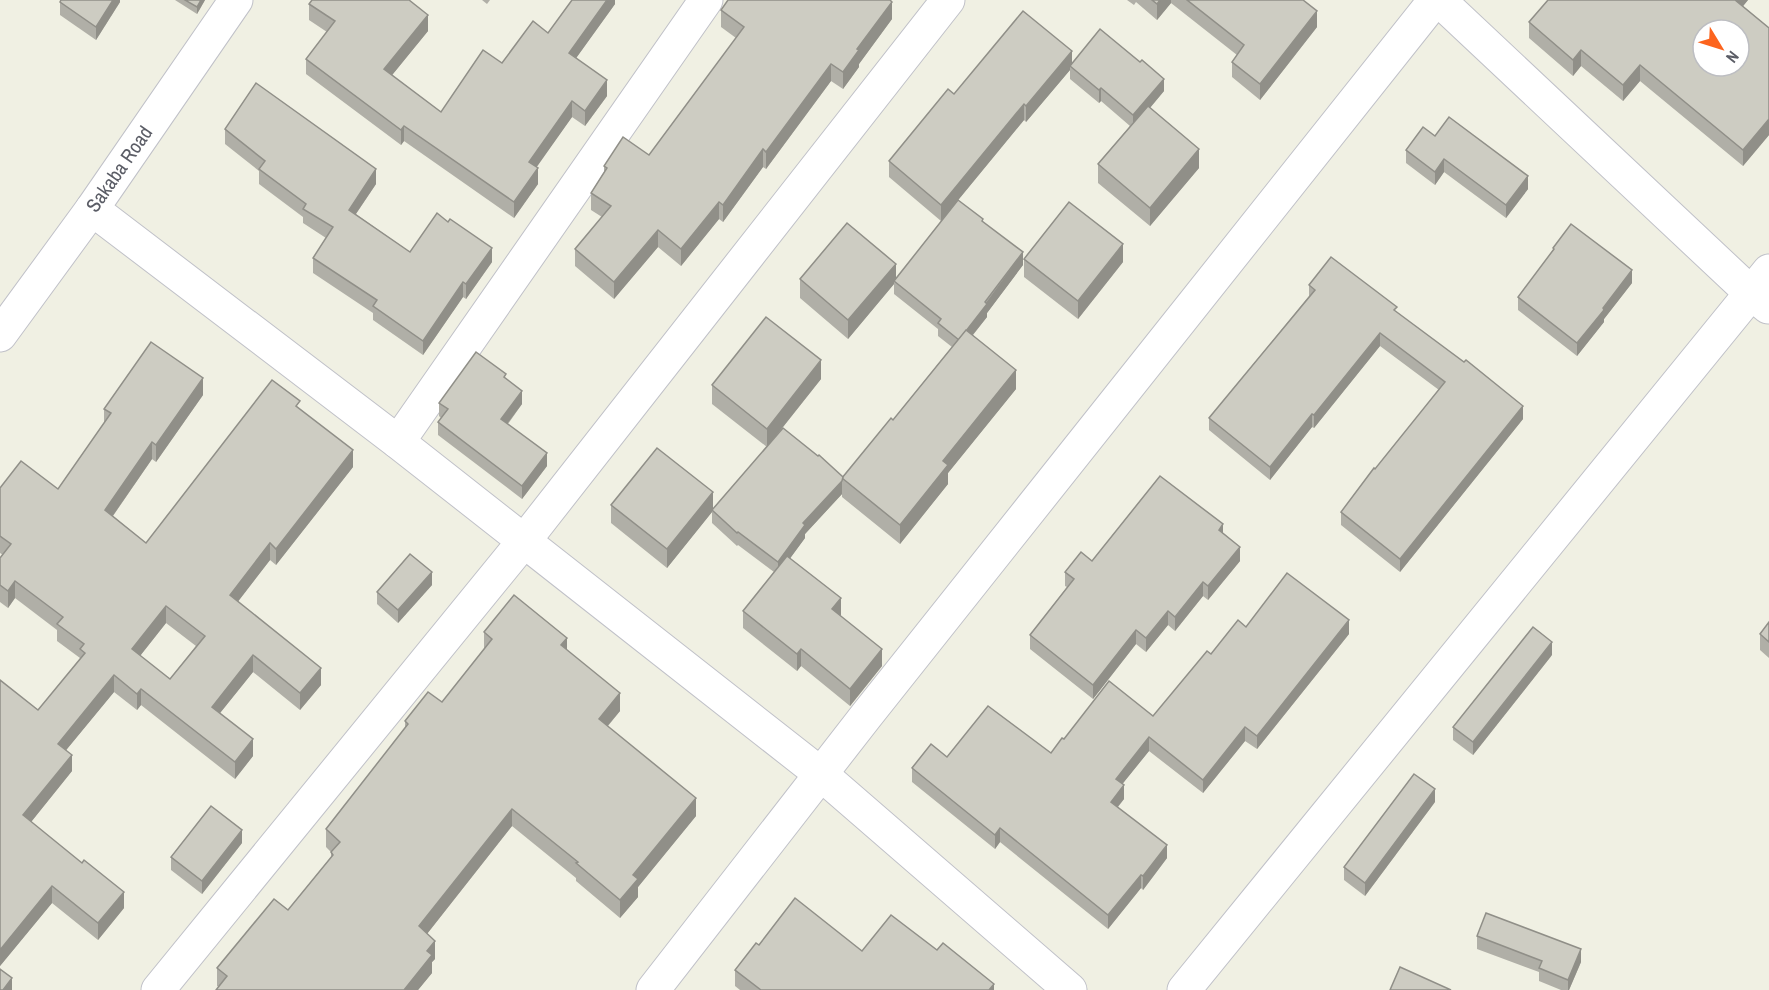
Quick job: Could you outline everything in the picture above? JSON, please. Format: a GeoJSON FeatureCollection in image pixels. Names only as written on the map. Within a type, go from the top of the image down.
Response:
{"type":"FeatureCollection","features":[{"type":"Feature","properties":{"kind":"street","name":"Sakaba Road"},"geometry":{"type":"LineString","coordinates":[[0,335],[92,209],[236,0]]}},
{"type":"Feature","properties":{"kind":"street"},"geometry":{"type":"LineString","coordinates":[[398,442],[706,0]]}},
{"type":"Feature","properties":{"kind":"street"},"geometry":{"type":"LineString","coordinates":[[158,990],[524,542],[948,0]]}},
{"type":"Feature","properties":{"kind":"street"},"geometry":{"type":"LineString","coordinates":[[652,990],[866,716],[1437,0],[1763,291],[1184,990]]}},
{"type":"Feature","properties":{"kind":"street"},"geometry":{"type":"LineString","coordinates":[[92,209],[398,442],[822,775],[1070,990]]}},
{"type":"Feature","properties":{"kind":"building"},"geometry":{"type":"Polygon","coordinates":[[[61,0],[113,0],[96,27],[60,2],[61,0]]]}},
{"type":"Feature","properties":{"kind":"building"},"geometry":{"type":"Polygon","coordinates":[[[185,0],[201,0],[197,7],[185,0]]]}},
{"type":"Feature","properties":{"kind":"building"},"geometry":{"type":"Polygon","coordinates":[[[312,0],[409,0],[428,15],[384,69],[441,112],[483,50],[502,63],[533,21],[548,33],[572,0],[607,0],[569,53],[607,80],[585,111],[572,101],[529,162],[538,168],[514,202],[404,126],[401,130],[306,59],[335,21],[309,4],[312,0]]]}},
{"type":"Feature","properties":{"kind":"building"},"geometry":{"type":"Polygon","coordinates":[[[728,0],[890,0],[892,2],[843,72],[831,64],[766,152],[763,149],[723,205],[719,202],[681,249],[658,230],[614,282],[575,249],[611,206],[591,193],[607,168],[604,166],[623,137],[649,155],[744,27],[721,10],[728,0]]]}},
{"type":"Feature","properties":{"kind":"building"},"geometry":{"type":"Polygon","coordinates":[[[1187,0],[1303,0],[1317,11],[1260,84],[1232,62],[1244,45],[1187,0]]]}},
{"type":"Feature","properties":{"kind":"building"},"geometry":{"type":"Polygon","coordinates":[[[1548,0],[1735,0],[1769,28],[1769,119],[1743,150],[1640,65],[1623,85],[1581,50],[1573,60],[1529,22],[1548,0]]]}},
{"type":"Feature","properties":{"kind":"building"},"geometry":{"type":"Polygon","coordinates":[[[1023,11],[1072,51],[1026,106],[1024,104],[941,205],[889,161],[948,89],[954,94],[1023,11]]]}},
{"type":"Feature","properties":{"kind":"building"},"geometry":{"type":"Polygon","coordinates":[[[1100,29],[1164,79],[1133,115],[1070,66],[1100,29]]]}},
{"type":"Feature","properties":{"kind":"building"},"geometry":{"type":"Polygon","coordinates":[[[256,83],[376,169],[349,210],[410,252],[437,213],[448,222],[450,219],[492,248],[466,284],[463,282],[423,341],[373,306],[377,300],[313,258],[333,227],[303,209],[306,204],[259,169],[265,161],[225,129],[256,83]]]}},
{"type":"Feature","properties":{"kind":"building"},"geometry":{"type":"Polygon","coordinates":[[[1148,106],[1199,149],[1150,208],[1098,164],[1148,106]]]}},
{"type":"Feature","properties":{"kind":"building"},"geometry":{"type":"Polygon","coordinates":[[[1449,117],[1528,176],[1506,205],[1444,159],[1435,172],[1406,150],[1423,127],[1435,136],[1449,117]]]}},
{"type":"Feature","properties":{"kind":"building"},"geometry":{"type":"Polygon","coordinates":[[[958,200],[1023,252],[959,340],[938,323],[941,319],[894,281],[958,200]]]}},
{"type":"Feature","properties":{"kind":"building"},"geometry":{"type":"Polygon","coordinates":[[[1069,202],[1123,244],[1078,301],[1024,259],[1069,202]]]}},
{"type":"Feature","properties":{"kind":"building"},"geometry":{"type":"Polygon","coordinates":[[[847,223],[896,264],[848,320],[800,279],[847,223]]]}},
{"type":"Feature","properties":{"kind":"building"},"geometry":{"type":"Polygon","coordinates":[[[1571,224],[1632,270],[1577,343],[1518,297],[1571,224]]]}},
{"type":"Feature","properties":{"kind":"building"},"geometry":{"type":"Polygon","coordinates":[[[1331,257],[1397,307],[1394,310],[1464,362],[1466,360],[1523,406],[1400,559],[1341,512],[1445,382],[1380,333],[1270,467],[1209,418],[1315,290],[1309,285],[1331,257]]]}},
{"type":"Feature","properties":{"kind":"building"},"geometry":{"type":"Polygon","coordinates":[[[766,317],[821,360],[767,429],[712,385],[766,317]]]}},
{"type":"Feature","properties":{"kind":"building"},"geometry":{"type":"Polygon","coordinates":[[[966,330],[1016,370],[943,461],[948,465],[900,525],[842,478],[891,418],[893,420],[966,330]]]}},
{"type":"Feature","properties":{"kind":"building"},"geometry":{"type":"Polygon","coordinates":[[[151,342],[203,378],[156,445],[152,442],[105,510],[146,543],[272,380],[300,401],[296,406],[353,450],[276,549],[270,543],[230,595],[321,668],[300,693],[253,655],[212,707],[253,739],[235,762],[141,689],[137,694],[114,675],[58,744],[72,755],[23,815],[82,863],[84,860],[124,892],[98,923],[52,886],[0,950],[0,680],[38,710],[85,653],[80,649],[84,644],[57,624],[63,617],[15,581],[8,591],[0,585],[0,558],[11,544],[0,536],[0,488],[21,461],[58,489],[111,413],[104,409],[151,342]],[[166,606],[132,649],[170,679],[205,636],[166,606]]]}},
{"type":"Feature","properties":{"kind":"building"},"geometry":{"type":"Polygon","coordinates":[[[476,352],[506,374],[504,377],[522,391],[501,419],[547,453],[522,486],[438,422],[448,409],[439,403],[476,352]]]}},
{"type":"Feature","properties":{"kind":"building"},"geometry":{"type":"Polygon","coordinates":[[[783,428],[819,455],[843,477],[842,481],[803,523],[805,525],[778,562],[737,533],[712,510],[783,428]]]}},
{"type":"Feature","properties":{"kind":"building"},"geometry":{"type":"Polygon","coordinates":[[[657,448],[713,492],[667,549],[611,505],[657,448]]]}},
{"type":"Feature","properties":{"kind":"building"},"geometry":{"type":"Polygon","coordinates":[[[1160,476],[1223,524],[1219,530],[1240,547],[1208,586],[1203,582],[1175,617],[1168,611],[1146,638],[1136,630],[1093,685],[1030,635],[1074,579],[1065,572],[1081,552],[1092,561],[1160,476]]]}},
{"type":"Feature","properties":{"kind":"building"},"geometry":{"type":"Polygon","coordinates":[[[410,554],[432,572],[398,610],[377,592],[410,554]]]}},
{"type":"Feature","properties":{"kind":"building"},"geometry":{"type":"Polygon","coordinates":[[[787,556],[841,598],[832,609],[882,649],[850,689],[801,649],[797,654],[743,611],[787,556]]]}},
{"type":"Feature","properties":{"kind":"building"},"geometry":{"type":"Polygon","coordinates":[[[1287,573],[1349,620],[1257,736],[1245,727],[1203,780],[1149,737],[1116,779],[1124,785],[1111,802],[1167,845],[1108,915],[1000,828],[995,835],[912,768],[931,744],[947,757],[988,706],[1051,753],[1109,681],[1153,716],[1207,651],[1211,654],[1238,620],[1246,627],[1287,573]]]}},
{"type":"Feature","properties":{"kind":"building"},"geometry":{"type":"Polygon","coordinates":[[[514,595],[567,638],[561,645],[620,693],[599,719],[696,798],[633,875],[638,879],[620,900],[576,863],[578,862],[512,809],[419,926],[435,941],[427,951],[432,955],[404,990],[216,990],[227,976],[217,968],[274,899],[288,910],[333,855],[331,852],[340,842],[326,829],[408,724],[405,721],[428,692],[442,702],[492,639],[484,632],[514,595]]]}},
{"type":"Feature","properties":{"kind":"building"},"geometry":{"type":"Polygon","coordinates":[[[1769,622],[1769,642],[1760,634],[1769,622]]]}},
{"type":"Feature","properties":{"kind":"building"},"geometry":{"type":"Polygon","coordinates":[[[1533,627],[1552,642],[1473,742],[1453,727],[1533,627]]]}},
{"type":"Feature","properties":{"kind":"building"},"geometry":{"type":"Polygon","coordinates":[[[1414,774],[1435,789],[1365,883],[1344,867],[1414,774]]]}},
{"type":"Feature","properties":{"kind":"building"},"geometry":{"type":"Polygon","coordinates":[[[211,806],[242,830],[202,881],[171,857],[211,806]]]}},
{"type":"Feature","properties":{"kind":"building"},"geometry":{"type":"Polygon","coordinates":[[[795,898],[862,951],[891,915],[937,950],[943,943],[994,984],[989,990],[761,990],[735,970],[756,943],[759,945],[795,898]]]}},
{"type":"Feature","properties":{"kind":"building"},"geometry":{"type":"Polygon","coordinates":[[[1486,913],[1581,949],[1568,980],[1539,968],[1542,961],[1477,936],[1486,913]]]}},
{"type":"Feature","properties":{"kind":"building"},"geometry":{"type":"Polygon","coordinates":[[[1400,967],[1451,990],[1390,990],[1400,967]]]}},
{"type":"Feature","properties":{"kind":"building"},"geometry":{"type":"Polygon","coordinates":[[[0,969],[12,978],[3,990],[0,990],[0,969]]]}}]}
